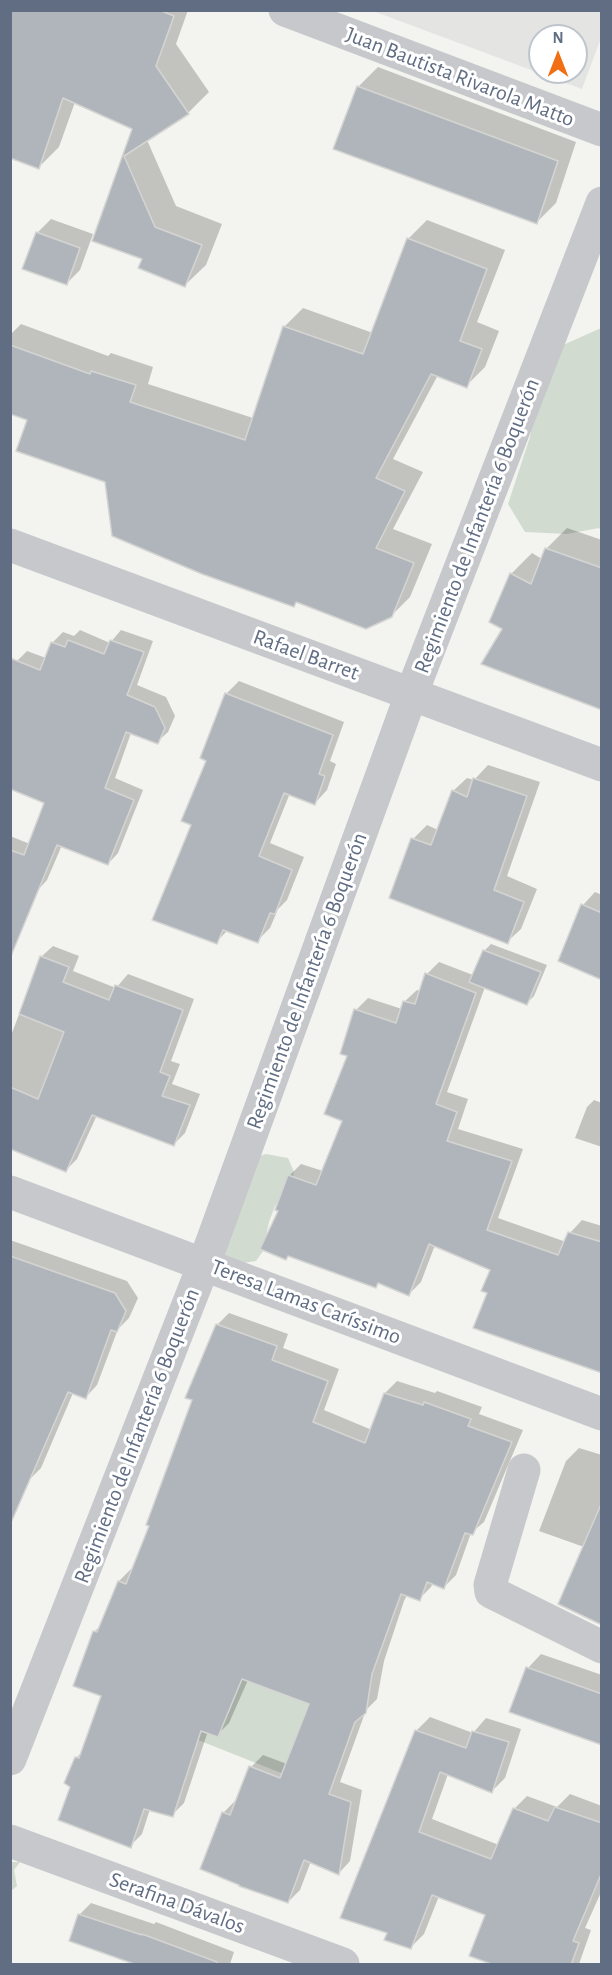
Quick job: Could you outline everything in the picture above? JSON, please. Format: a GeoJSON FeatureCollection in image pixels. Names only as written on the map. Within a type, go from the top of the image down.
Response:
{"type":"FeatureCollection","features":[{"type":"Feature","properties":{"kind":"street","name":"Juan Bautista Rivarola Matto"},"geometry":{"type":"LineString","coordinates":[[285,10],[602,130]]}},
{"type":"Feature","properties":{"kind":"street","name":"Regimiento de Infantería 6 Boquerón"},"geometry":{"type":"LineString","coordinates":[[10,1759],[204,1263],[411,694],[602,203]]}},
{"type":"Feature","properties":{"kind":"street","name":"Rafael Barret"},"geometry":{"type":"LineString","coordinates":[[10,545],[602,765]]}},
{"type":"Feature","properties":{"kind":"street","name":"Teresa Lamas Caríssimo"},"geometry":{"type":"LineString","coordinates":[[10,1192],[602,1414]]}},
{"type":"Feature","properties":{"kind":"street"},"geometry":{"type":"LineString","coordinates":[[524,1470],[490,1585],[491,1592],[602,1647]]}},
{"type":"Feature","properties":{"kind":"street","name":"Serafina Dávalos"},"geometry":{"type":"LineString","coordinates":[[10,1841],[343,1965]]}},
{"type":"Feature","properties":{"kind":"shaded area"},"geometry":{"type":"Polygon","coordinates":[[[373,11],[601,11],[601,38],[588,73],[588,24],[528,24],[528,69],[373,11]]]}},
{"type":"Feature","properties":{"kind":"shaded area"},"geometry":{"type":"Polygon","coordinates":[[[569,84],[584,84],[582,89],[569,84]]]}},
{"type":"Feature","properties":{"kind":"shaded area"},"geometry":{"type":"Polygon","coordinates":[[[601,328],[601,531],[599,528],[567,534],[525,532],[508,504],[530,437],[543,354],[601,328]]]}},
{"type":"Feature","properties":{"kind":"shaded area"},"geometry":{"type":"Polygon","coordinates":[[[266,1154],[288,1158],[294,1172],[291,1187],[275,1206],[263,1251],[256,1261],[218,1264],[241,1162],[266,1154]]]}},
{"type":"Feature","properties":{"kind":"shaded area"},"geometry":{"type":"Polygon","coordinates":[[[230,1642],[327,1685],[286,1775],[188,1736],[230,1642]]]}},
{"type":"Feature","properties":{"kind":"shaded area"},"geometry":{"type":"Polygon","coordinates":[[[11,1862],[20,1862],[14,1870],[17,1886],[11,1891],[11,1862]]]}},
{"type":"Feature","properties":{"kind":"building"},"geometry":{"type":"Polygon","coordinates":[[[10,10],[159,10],[174,16],[156,66],[189,114],[124,156],[155,227],[202,245],[185,287],[138,268],[142,259],[92,241],[132,129],[63,98],[39,169],[10,158],[10,10]]]}},
{"type":"Feature","properties":{"kind":"building"},"geometry":{"type":"Polygon","coordinates":[[[357,86],[558,161],[537,224],[333,149],[357,86]]]}},
{"type":"Feature","properties":{"kind":"building"},"geometry":{"type":"Polygon","coordinates":[[[36,232],[80,248],[67,285],[22,269],[36,232]]]}},
{"type":"Feature","properties":{"kind":"building"},"geometry":{"type":"Polygon","coordinates":[[[407,238],[487,269],[460,341],[482,349],[467,388],[431,374],[376,478],[405,491],[376,548],[414,563],[392,617],[366,629],[296,602],[294,607],[202,574],[112,536],[105,482],[16,451],[27,420],[10,414],[10,345],[90,374],[91,371],[136,385],[130,402],[245,440],[283,326],[363,354],[407,238]]]}},
{"type":"Feature","properties":{"kind":"building"},"geometry":{"type":"Polygon","coordinates":[[[545,548],[602,568],[602,710],[481,664],[502,629],[489,622],[510,573],[531,584],[545,548]]]}},
{"type":"Feature","properties":{"kind":"building"},"geometry":{"type":"Polygon","coordinates":[[[68,640],[104,654],[110,640],[144,652],[127,695],[155,707],[165,728],[158,744],[126,732],[105,788],[134,800],[108,865],[57,845],[11,956],[10,850],[24,855],[44,803],[10,789],[10,658],[40,670],[51,642],[65,647],[68,640]]]}},
{"type":"Feature","properties":{"kind":"building"},"geometry":{"type":"Polygon","coordinates":[[[225,693],[333,735],[319,774],[325,776],[315,805],[284,793],[259,856],[292,870],[275,914],[270,913],[258,943],[223,930],[217,944],[152,920],[191,825],[181,821],[206,761],[200,758],[225,693]]]}},
{"type":"Feature","properties":{"kind":"building"},"geometry":{"type":"Polygon","coordinates":[[[473,778],[527,796],[494,890],[524,902],[508,944],[389,898],[411,838],[431,845],[452,790],[467,797],[473,778]]]}},
{"type":"Feature","properties":{"kind":"building"},"geometry":{"type":"Polygon","coordinates":[[[581,904],[602,913],[602,980],[558,961],[581,904]]]}},
{"type":"Feature","properties":{"kind":"building"},"geometry":{"type":"Polygon","coordinates":[[[483,950],[541,972],[527,1005],[469,982],[483,950]]]}},
{"type":"Feature","properties":{"kind":"building"},"geometry":{"type":"Polygon","coordinates":[[[40,956],[69,967],[63,982],[109,1000],[115,985],[183,1010],[160,1072],[170,1076],[162,1096],[190,1105],[174,1146],[92,1115],[66,1172],[10,1149],[10,1087],[38,1099],[64,1032],[19,1014],[40,956]]]}},
{"type":"Feature","properties":{"kind":"building"},"geometry":{"type":"Polygon","coordinates":[[[425,973],[476,993],[436,1104],[457,1112],[447,1141],[512,1161],[487,1230],[558,1255],[568,1232],[602,1242],[602,1373],[473,1328],[487,1293],[481,1291],[490,1270],[429,1244],[409,1296],[378,1283],[376,1288],[288,1256],[286,1260],[260,1249],[278,1211],[275,1210],[288,1175],[316,1185],[342,1121],[324,1114],[347,1056],[340,1054],[354,1009],[396,1023],[403,1001],[415,1004],[425,973]]]}},
{"type":"Feature","properties":{"kind":"building"},"geometry":{"type":"Polygon","coordinates":[[[10,1256],[115,1293],[126,1311],[117,1332],[111,1330],[86,1399],[68,1392],[10,1525],[10,1256]]]}},
{"type":"Feature","properties":{"kind":"building"},"geometry":{"type":"Polygon","coordinates":[[[216,1324],[277,1346],[272,1360],[328,1381],[313,1422],[365,1443],[384,1393],[423,1405],[424,1402],[471,1419],[468,1426],[512,1442],[473,1535],[465,1533],[444,1589],[427,1582],[420,1601],[401,1594],[372,1674],[366,1713],[355,1722],[329,1794],[351,1802],[339,1875],[304,1860],[288,1903],[239,1886],[200,1869],[222,1812],[230,1815],[249,1766],[280,1778],[309,1704],[242,1679],[218,1737],[201,1731],[173,1817],[144,1809],[131,1848],[58,1820],[70,1787],[64,1783],[75,1757],[79,1758],[101,1696],[73,1686],[93,1631],[97,1632],[118,1581],[126,1584],[149,1526],[146,1525],[192,1400],[185,1398],[216,1324]]]}},
{"type":"Feature","properties":{"kind":"building"},"geometry":{"type":"Polygon","coordinates":[[[602,1502],[602,1625],[558,1604],[602,1502]]]}},
{"type":"Feature","properties":{"kind":"building"},"geometry":{"type":"Polygon","coordinates":[[[526,1667],[602,1694],[602,1745],[509,1712],[526,1667]]]}},
{"type":"Feature","properties":{"kind":"building"},"geometry":{"type":"Polygon","coordinates":[[[415,1730],[466,1748],[472,1731],[509,1742],[492,1793],[440,1772],[419,1832],[491,1859],[513,1808],[548,1821],[555,1807],[602,1823],[602,1872],[573,1941],[579,1943],[571,1965],[494,1965],[469,1956],[485,1915],[432,1895],[411,1949],[384,1940],[387,1933],[340,1918],[415,1730]]]}},
{"type":"Feature","properties":{"kind":"building"},"geometry":{"type":"Polygon","coordinates":[[[78,1914],[142,1934],[217,1962],[217,1965],[137,1965],[69,1941],[78,1914]]]}}]}
